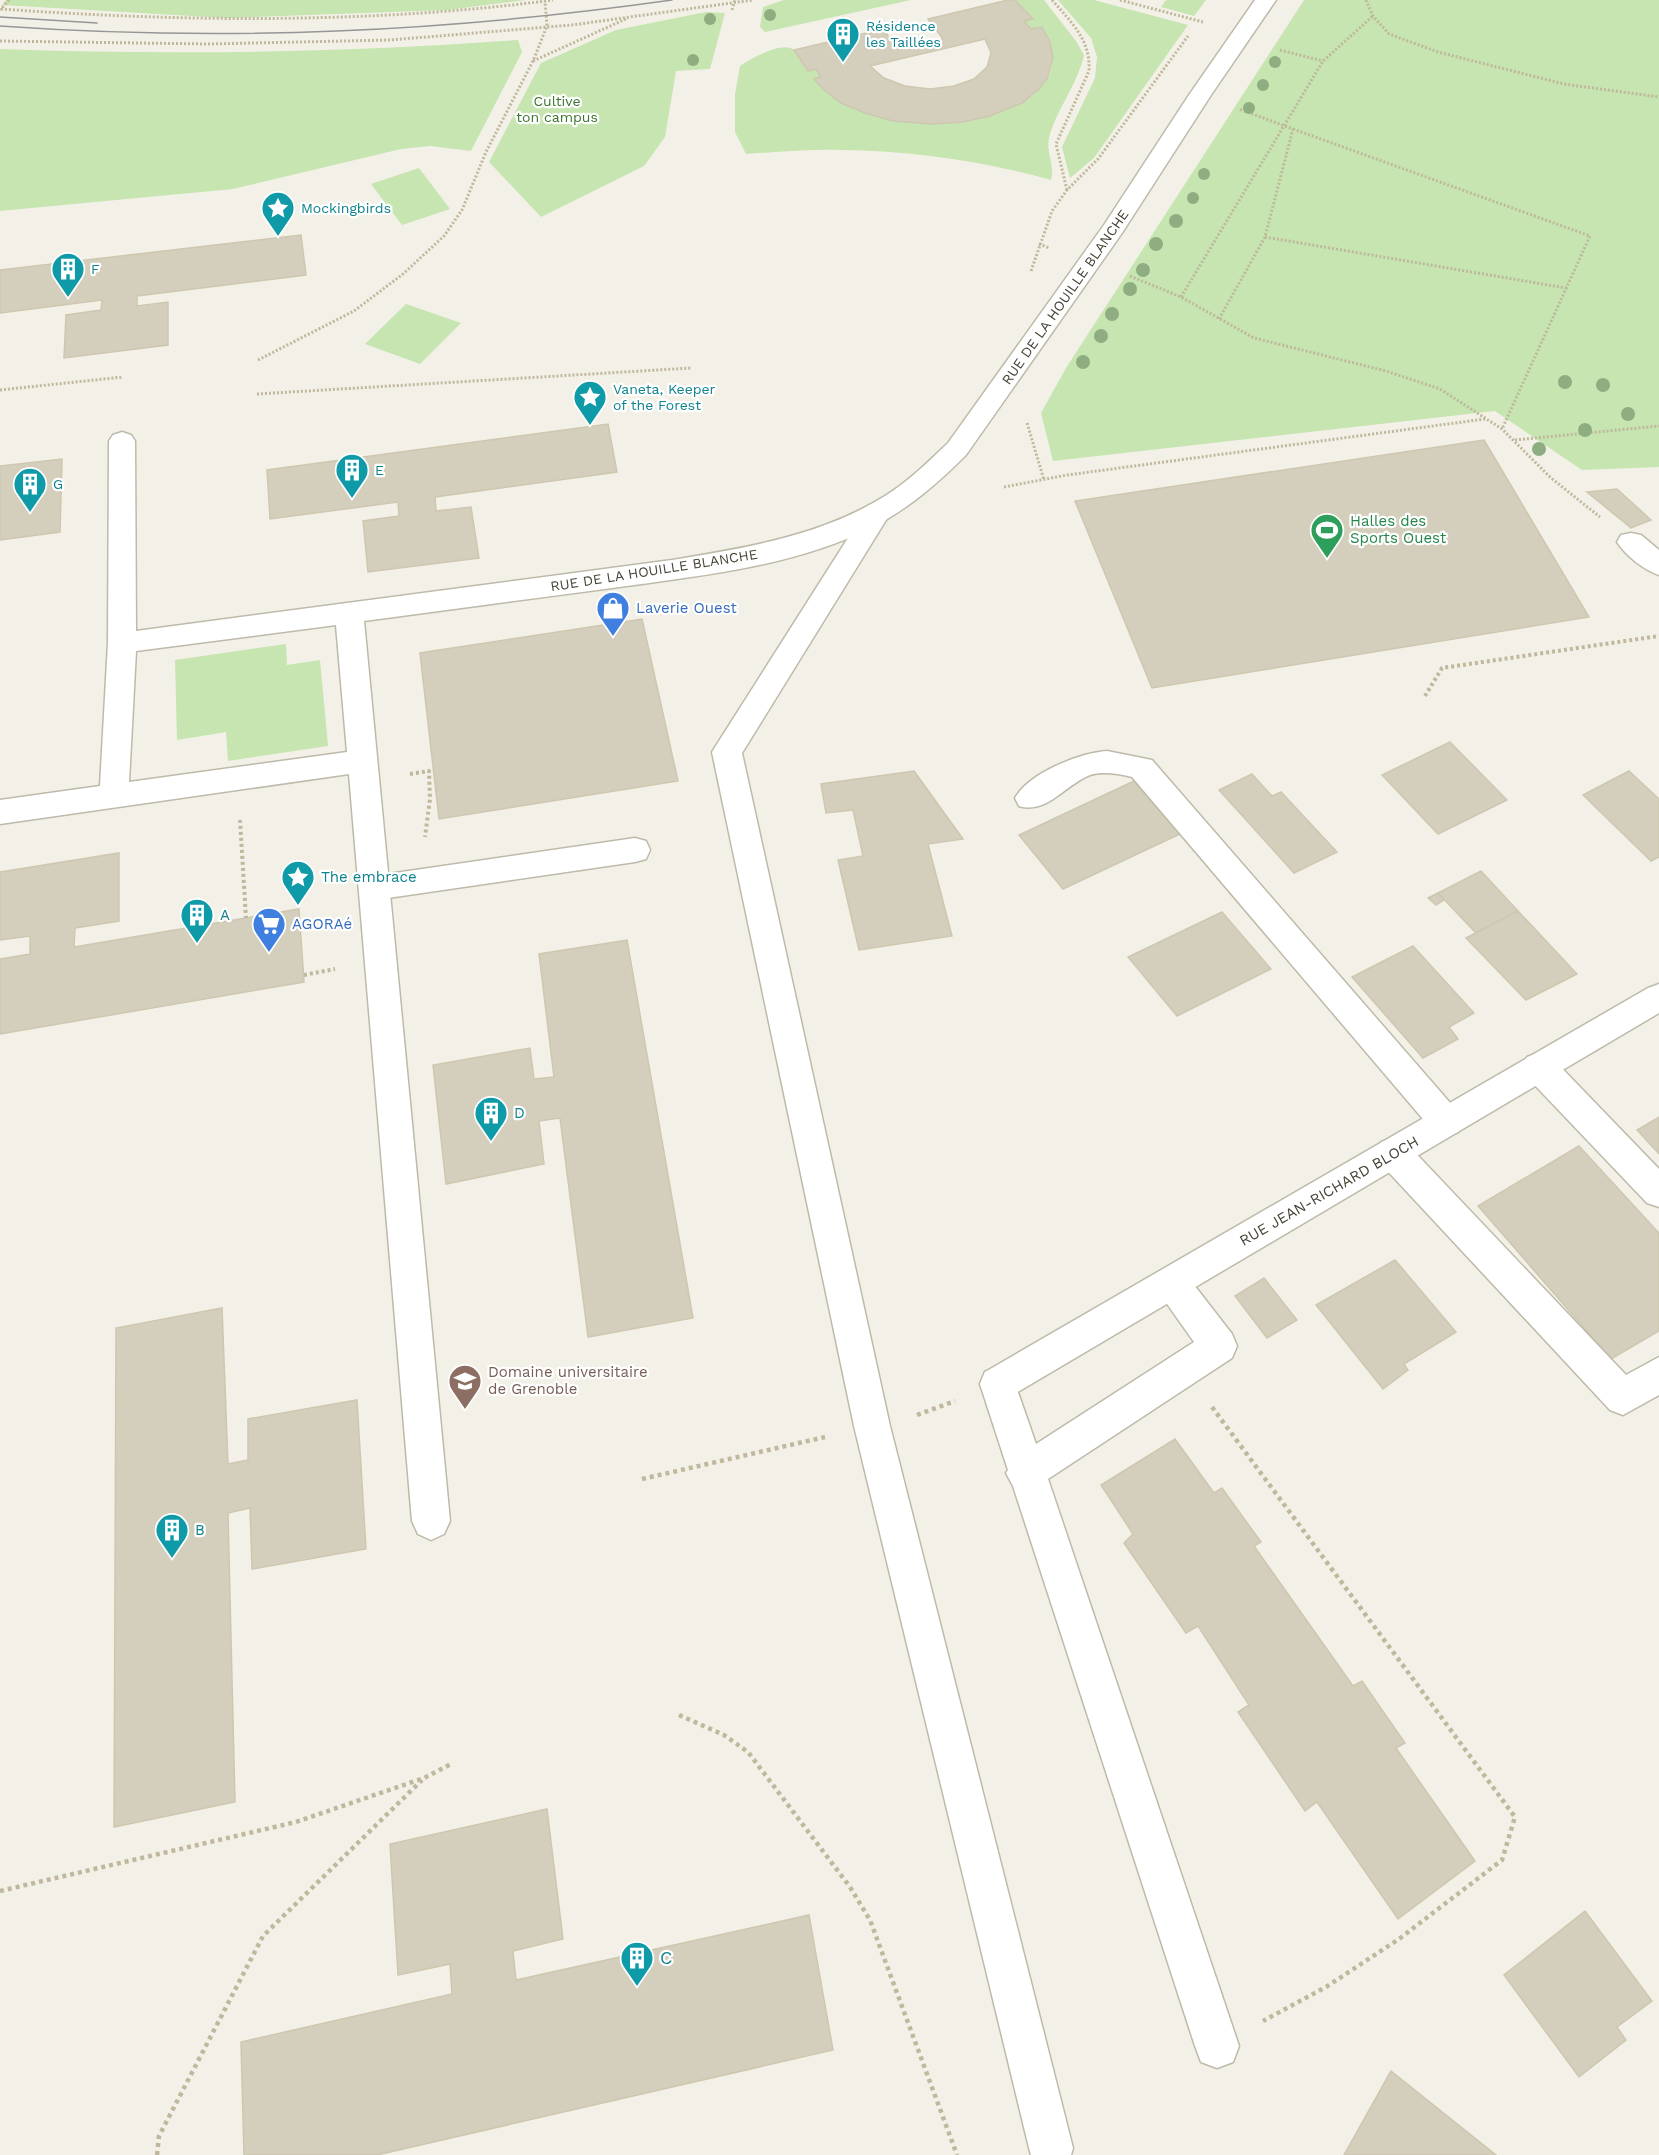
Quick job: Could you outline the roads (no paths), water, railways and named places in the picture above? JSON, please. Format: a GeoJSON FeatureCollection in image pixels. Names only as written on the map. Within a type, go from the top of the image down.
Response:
{"type":"FeatureCollection","features":[{"type":"Feature","properties":{"kind":"street","name":"RUE DE LA HOUILLE BLANCHE"},"geometry":{"type":"LineString","coordinates":[[122,633],[349,612],[672,570],[755,556],[820,539],[878,512],[903,498],[926,480],[957,449],[1090,262],[1200,95],[1266,0]]}},
{"type":"Feature","properties":{"kind":"street"},"geometry":{"type":"LineString","coordinates":[[114,794],[122,633],[122,441]]}},
{"type":"Feature","properties":{"kind":"street"},"geometry":{"type":"LineString","coordinates":[[878,512],[727,752],[872,1426],[1051,2148]]}},
{"type":"Feature","properties":{"kind":"street"},"geometry":{"type":"LineString","coordinates":[[1631,542],[1659,565]]}},
{"type":"Feature","properties":{"kind":"street"},"geometry":{"type":"LineString","coordinates":[[349,612],[431,1521]]}},
{"type":"Feature","properties":{"kind":"street"},"geometry":{"type":"LineString","coordinates":[[0,812],[363,760]]}},
{"type":"Feature","properties":{"kind":"street"},"geometry":{"type":"LineString","coordinates":[[1030,798],[1082,764],[1099,760],[1142,768],[1446,1122]]}},
{"type":"Feature","properties":{"kind":"street"},"geometry":{"type":"LineString","coordinates":[[374,888],[634,850]]}},
{"type":"Feature","properties":{"kind":"street","name":"RUE JEAN-RICHARD BLOCH"},"geometry":{"type":"LineString","coordinates":[[1025,1473],[998,1384],[1659,997]]}},
{"type":"Feature","properties":{"kind":"street"},"geometry":{"type":"LineString","coordinates":[[1539,1067],[1659,1192]]}},
{"type":"Feature","properties":{"kind":"street"},"geometry":{"type":"LineString","coordinates":[[1393,1153],[1623,1398],[1659,1374]]}},
{"type":"Feature","properties":{"kind":"street"},"geometry":{"type":"LineString","coordinates":[[1172,1283],[1220,1347],[1025,1473],[1217,2046]]}},
{"type":"Feature","properties":{"kind":"tram line"},"geometry":{"type":"LineString","coordinates":[[0,26],[170,33],[337,31],[503,20],[672,0]]}},
{"type":"Feature","properties":{"kind":"tram line"},"geometry":{"type":"LineString","coordinates":[[0,17],[97,23]]}},
{"type":"Feature","properties":{"kind":"place","name":"Résidence les Taillées"},"geometry":{"type":"Point","coordinates":[843,63]}},
{"type":"Feature","properties":{"kind":"place","name":"Mockingbirds"},"geometry":{"type":"Point","coordinates":[278,237]}},
{"type":"Feature","properties":{"kind":"place","name":"F"},"geometry":{"type":"Point","coordinates":[68,298]}},
{"type":"Feature","properties":{"kind":"place","name":"Vaneta, Keeper of the Forest"},"geometry":{"type":"Point","coordinates":[590,426]}},
{"type":"Feature","properties":{"kind":"place","name":"E"},"geometry":{"type":"Point","coordinates":[352,499]}},
{"type":"Feature","properties":{"kind":"place","name":"G"},"geometry":{"type":"Point","coordinates":[30,513]}},
{"type":"Feature","properties":{"kind":"place","name":"Halles des Sports Ouest"},"geometry":{"type":"Point","coordinates":[1327,559]}},
{"type":"Feature","properties":{"kind":"place","name":"Laverie Ouest"},"geometry":{"type":"Point","coordinates":[613,637]}},
{"type":"Feature","properties":{"kind":"place","name":"The embrace"},"geometry":{"type":"Point","coordinates":[298,906]}},
{"type":"Feature","properties":{"kind":"place","name":"A"},"geometry":{"type":"Point","coordinates":[197,944]}},
{"type":"Feature","properties":{"kind":"place","name":"AGORAé"},"geometry":{"type":"Point","coordinates":[269,953]}},
{"type":"Feature","properties":{"kind":"place","name":"D"},"geometry":{"type":"Point","coordinates":[491,1142]}},
{"type":"Feature","properties":{"kind":"place","name":"Domaine universitaire de Grenoble"},"geometry":{"type":"Point","coordinates":[465,1410]}},
{"type":"Feature","properties":{"kind":"place","name":"B"},"geometry":{"type":"Point","coordinates":[172,1559]}},
{"type":"Feature","properties":{"kind":"place","name":"C"},"geometry":{"type":"Point","coordinates":[637,1987]}},
{"type":"Feature","properties":{"kind":"park label","name":"Cultive ton campus"},"geometry":{"type":"Point","coordinates":[557,109]}}]}
